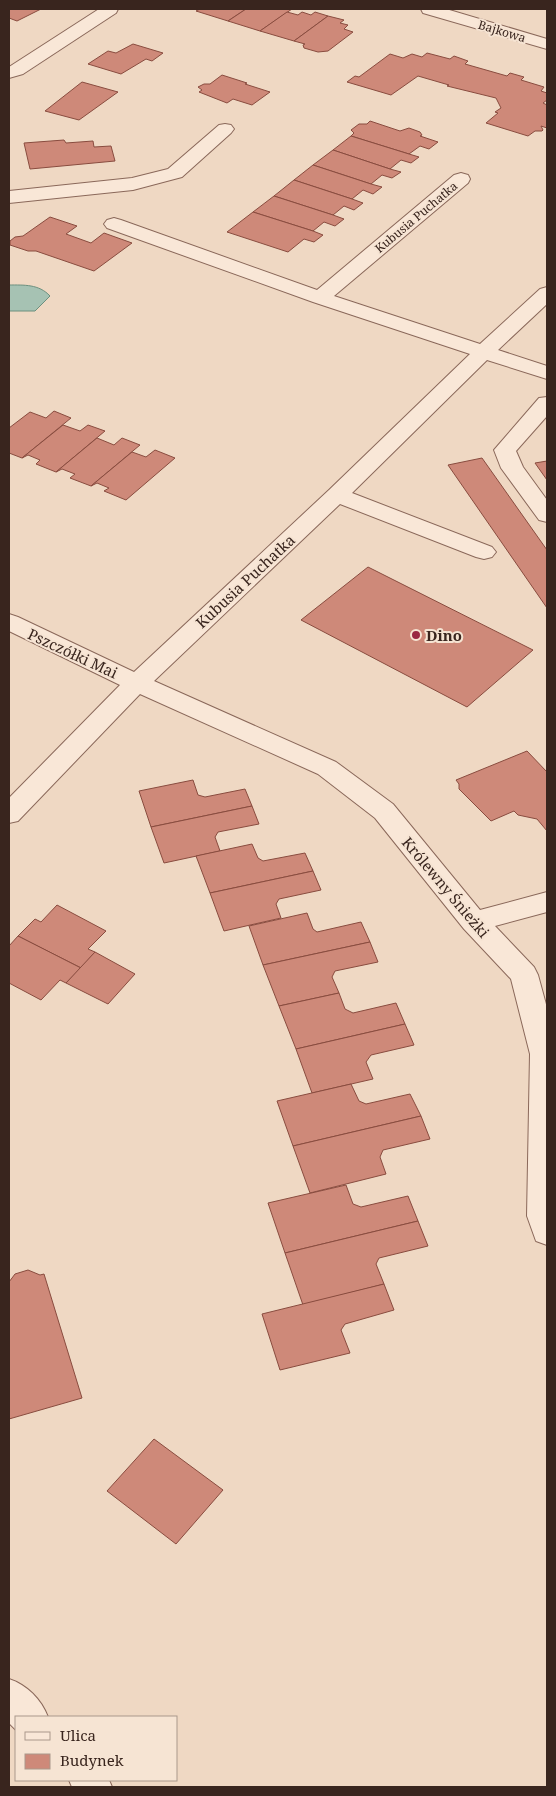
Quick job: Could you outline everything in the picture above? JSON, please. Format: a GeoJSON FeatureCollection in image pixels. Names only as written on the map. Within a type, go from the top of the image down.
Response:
{"type":"FeatureCollection","features":[{"type":"Feature","properties":{"kind":"street"},"geometry":{"type":"LineString","coordinates":[[9,74],[110,9]]}},
{"type":"Feature","properties":{"kind":"street","name":"Bajkowa"},"geometry":{"type":"LineString","coordinates":[[429,9],[547,44]]}},
{"type":"Feature","properties":{"kind":"street"},"geometry":{"type":"LineString","coordinates":[[9,197],[133,184],[175,173],[225,129]]}},
{"type":"Feature","properties":{"kind":"street","name":"Kubusia Puchatka"},"geometry":{"type":"LineString","coordinates":[[320,298],[461,179]]}},
{"type":"Feature","properties":{"kind":"street"},"geometry":{"type":"LineString","coordinates":[[114,224],[320,298],[547,373]]}},
{"type":"Feature","properties":{"kind":"street","name":"Kubusia Puchatka"},"geometry":{"type":"LineString","coordinates":[[9,814],[137,683],[337,495],[484,351],[547,293]]}},
{"type":"Feature","properties":{"kind":"street"},"geometry":{"type":"LineString","coordinates":[[547,403],[505,450],[512,468],[547,515]]}},
{"type":"Feature","properties":{"kind":"street"},"geometry":{"type":"LineString","coordinates":[[337,495],[484,552]]}},
{"type":"Feature","properties":{"kind":"street","name":"Pszczółki Mai"},"geometry":{"type":"LineString","coordinates":[[9,622],[137,683]]}},
{"type":"Feature","properties":{"kind":"street","name":"Królewny Śnieżki"},"geometry":{"type":"LineString","coordinates":[[137,683],[327,768],[384,812],[474,922],[524,975],[546,1054],[543,1216],[547,1232]]}},
{"type":"Feature","properties":{"kind":"street","name":"Królewny Śnieżki"},"geometry":{"type":"LineString","coordinates":[[474,922],[547,902]]}},
{"type":"Feature","properties":{"kind":"street"},"geometry":{"type":"LineString","coordinates":[[9,1697],[28,1716]]}},
{"type":"Feature","properties":{"kind":"shaded area"},"geometry":{"type":"Polygon","coordinates":[[[9,285],[36,287],[50,296],[35,311],[9,311],[9,285]]]}},
{"type":"Feature","properties":{"kind":"building"},"geometry":{"type":"Polygon","coordinates":[[[9,9],[41,9],[17,21],[9,18],[9,9]]]}},
{"type":"Feature","properties":{"kind":"building"},"geometry":{"type":"Polygon","coordinates":[[[200,9],[246,9],[228,21],[196,11],[200,9]]]}},
{"type":"Feature","properties":{"kind":"building"},"geometry":{"type":"Polygon","coordinates":[[[246,9],[292,9],[260,31],[228,21],[246,9]]]}},
{"type":"Feature","properties":{"kind":"building"},"geometry":{"type":"Polygon","coordinates":[[[287,12],[298,15],[302,12],[311,15],[315,12],[328,16],[294,41],[260,31],[287,12]]]}},
{"type":"Feature","properties":{"kind":"building"},"geometry":{"type":"Polygon","coordinates":[[[328,16],[344,20],[340,23],[348,25],[344,29],[353,32],[328,51],[318,52],[304,48],[303,45],[305,44],[294,41],[328,16]]]}},
{"type":"Feature","properties":{"kind":"building"},"geometry":{"type":"Polygon","coordinates":[[[133,44],[163,53],[152,61],[146,59],[121,74],[88,64],[108,51],[116,53],[133,44]]]}},
{"type":"Feature","properties":{"kind":"building"},"geometry":{"type":"Polygon","coordinates":[[[427,53],[450,59],[454,56],[468,61],[465,64],[507,76],[510,73],[524,77],[521,80],[544,87],[541,91],[547,93],[547,100],[543,103],[547,105],[547,128],[541,126],[542,131],[535,131],[528,136],[486,123],[501,108],[496,98],[447,86],[449,85],[418,76],[391,95],[347,82],[355,76],[359,77],[390,54],[403,58],[412,54],[422,57],[427,53]]]}},
{"type":"Feature","properties":{"kind":"building"},"geometry":{"type":"Polygon","coordinates":[[[222,75],[270,92],[252,105],[233,99],[227,103],[199,92],[202,90],[198,87],[210,84],[222,75]]]}},
{"type":"Feature","properties":{"kind":"building"},"geometry":{"type":"Polygon","coordinates":[[[82,82],[118,92],[79,120],[45,111],[82,82]]]}},
{"type":"Feature","properties":{"kind":"building"},"geometry":{"type":"Polygon","coordinates":[[[370,121],[400,131],[409,128],[420,132],[422,135],[420,136],[438,142],[429,149],[420,146],[409,154],[351,136],[354,133],[351,130],[359,124],[367,124],[370,121]]]}},
{"type":"Feature","properties":{"kind":"building"},"geometry":{"type":"Polygon","coordinates":[[[351,136],[419,157],[411,163],[401,160],[390,169],[333,150],[351,136]]]}},
{"type":"Feature","properties":{"kind":"building"},"geometry":{"type":"Polygon","coordinates":[[[64,140],[66,143],[93,141],[94,147],[111,146],[115,161],[30,169],[24,143],[64,140]]]}},
{"type":"Feature","properties":{"kind":"building"},"geometry":{"type":"Polygon","coordinates":[[[333,150],[401,172],[392,178],[382,175],[371,184],[313,165],[333,150]]]}},
{"type":"Feature","properties":{"kind":"building"},"geometry":{"type":"Polygon","coordinates":[[[313,165],[382,187],[373,194],[363,190],[352,199],[294,180],[313,165]]]}},
{"type":"Feature","properties":{"kind":"building"},"geometry":{"type":"Polygon","coordinates":[[[294,180],[363,203],[354,210],[344,206],[333,215],[274,196],[294,180]]]}},
{"type":"Feature","properties":{"kind":"building"},"geometry":{"type":"Polygon","coordinates":[[[274,196],[344,219],[335,226],[324,222],[313,231],[253,212],[274,196]]]}},
{"type":"Feature","properties":{"kind":"building"},"geometry":{"type":"Polygon","coordinates":[[[253,212],[323,235],[314,242],[304,239],[288,252],[227,232],[253,212]]]}},
{"type":"Feature","properties":{"kind":"building"},"geometry":{"type":"Polygon","coordinates":[[[50,217],[77,226],[66,234],[91,243],[104,233],[132,243],[94,271],[36,251],[28,251],[10,245],[10,241],[15,237],[23,236],[50,217]]]}},
{"type":"Feature","properties":{"kind":"building"},"geometry":{"type":"Polygon","coordinates":[[[54,411],[71,418],[22,458],[9,453],[9,428],[30,412],[46,418],[54,411]]]}},
{"type":"Feature","properties":{"kind":"building"},"geometry":{"type":"Polygon","coordinates":[[[63,425],[80,431],[88,425],[105,431],[56,472],[36,464],[40,460],[28,455],[22,458],[63,425]]]}},
{"type":"Feature","properties":{"kind":"building"},"geometry":{"type":"Polygon","coordinates":[[[97,438],[114,445],[122,438],[140,445],[91,486],[70,478],[75,474],[62,469],[56,472],[97,438]]]}},
{"type":"Feature","properties":{"kind":"building"},"geometry":{"type":"Polygon","coordinates":[[[155,450],[175,458],[126,500],[104,491],[109,488],[97,483],[91,486],[132,452],[146,457],[155,450]]]}},
{"type":"Feature","properties":{"kind":"building"},"geometry":{"type":"Polygon","coordinates":[[[482,458],[547,550],[547,608],[448,465],[482,458]]]}},
{"type":"Feature","properties":{"kind":"building"},"geometry":{"type":"Polygon","coordinates":[[[547,461],[547,480],[535,463],[547,461]]]}},
{"type":"Feature","properties":{"kind":"building","name":"Dino"},"geometry":{"type":"Polygon","coordinates":[[[368,567],[533,650],[467,707],[301,620],[368,567]]]}},
{"type":"Feature","properties":{"kind":"building"},"geometry":{"type":"Polygon","coordinates":[[[527,751],[547,772],[547,831],[537,819],[518,815],[514,811],[491,821],[459,789],[459,784],[456,780],[527,751]]]}},
{"type":"Feature","properties":{"kind":"building"},"geometry":{"type":"Polygon","coordinates":[[[193,780],[198,795],[205,797],[245,789],[252,806],[151,827],[139,791],[193,780]]]}},
{"type":"Feature","properties":{"kind":"building"},"geometry":{"type":"Polygon","coordinates":[[[252,806],[259,824],[218,832],[215,837],[220,851],[164,863],[151,827],[252,806]]]}},
{"type":"Feature","properties":{"kind":"building"},"geometry":{"type":"Polygon","coordinates":[[[252,844],[258,858],[263,861],[305,853],[313,871],[210,893],[196,856],[252,844]]]}},
{"type":"Feature","properties":{"kind":"building"},"geometry":{"type":"Polygon","coordinates":[[[313,871],[321,890],[279,899],[276,904],[281,918],[224,931],[210,893],[313,871]]]}},
{"type":"Feature","properties":{"kind":"building"},"geometry":{"type":"Polygon","coordinates":[[[57,905],[106,931],[88,949],[95,952],[81,968],[18,936],[35,919],[41,922],[57,905]]]}},
{"type":"Feature","properties":{"kind":"building"},"geometry":{"type":"Polygon","coordinates":[[[307,913],[313,929],[317,932],[361,922],[370,942],[263,965],[249,926],[307,913]]]}},
{"type":"Feature","properties":{"kind":"building"},"geometry":{"type":"Polygon","coordinates":[[[18,936],[81,968],[66,983],[60,980],[41,1000],[9,983],[9,946],[18,936]]]}},
{"type":"Feature","properties":{"kind":"building"},"geometry":{"type":"Polygon","coordinates":[[[370,942],[378,962],[335,971],[332,977],[339,993],[279,1006],[263,965],[370,942]]]}},
{"type":"Feature","properties":{"kind":"building"},"geometry":{"type":"Polygon","coordinates":[[[95,952],[135,974],[108,1004],[66,983],[95,952]]]}},
{"type":"Feature","properties":{"kind":"building"},"geometry":{"type":"Polygon","coordinates":[[[339,993],[345,1009],[353,1013],[396,1003],[405,1024],[296,1049],[279,1006],[339,993]]]}},
{"type":"Feature","properties":{"kind":"building"},"geometry":{"type":"Polygon","coordinates":[[[405,1024],[414,1045],[371,1055],[366,1062],[373,1079],[312,1093],[296,1049],[405,1024]]]}},
{"type":"Feature","properties":{"kind":"building"},"geometry":{"type":"Polygon","coordinates":[[[351,1084],[359,1101],[366,1104],[410,1094],[421,1116],[293,1146],[277,1101],[351,1084]]]}},
{"type":"Feature","properties":{"kind":"building"},"geometry":{"type":"Polygon","coordinates":[[[421,1116],[430,1139],[383,1150],[380,1157],[386,1174],[310,1193],[293,1146],[421,1116]]]}},
{"type":"Feature","properties":{"kind":"building"},"geometry":{"type":"Polygon","coordinates":[[[346,1185],[353,1204],[361,1207],[408,1196],[418,1221],[285,1253],[268,1203],[346,1185]]]}},
{"type":"Feature","properties":{"kind":"building"},"geometry":{"type":"Polygon","coordinates":[[[418,1221],[428,1246],[379,1258],[376,1264],[384,1284],[303,1305],[285,1253],[418,1221]]]}},
{"type":"Feature","properties":{"kind":"building"},"geometry":{"type":"Polygon","coordinates":[[[28,1270],[40,1275],[44,1274],[82,1398],[9,1419],[9,1282],[15,1274],[28,1270]]]}},
{"type":"Feature","properties":{"kind":"building"},"geometry":{"type":"Polygon","coordinates":[[[384,1284],[394,1310],[345,1324],[341,1330],[350,1353],[280,1370],[262,1314],[384,1284]]]}},
{"type":"Feature","properties":{"kind":"building"},"geometry":{"type":"Polygon","coordinates":[[[154,1439],[223,1490],[176,1544],[107,1491],[154,1439]]]}},
{"type":"Feature","properties":{"kind":"place","name":"Dino"},"geometry":{"type":"Point","coordinates":[416,635]}}]}
